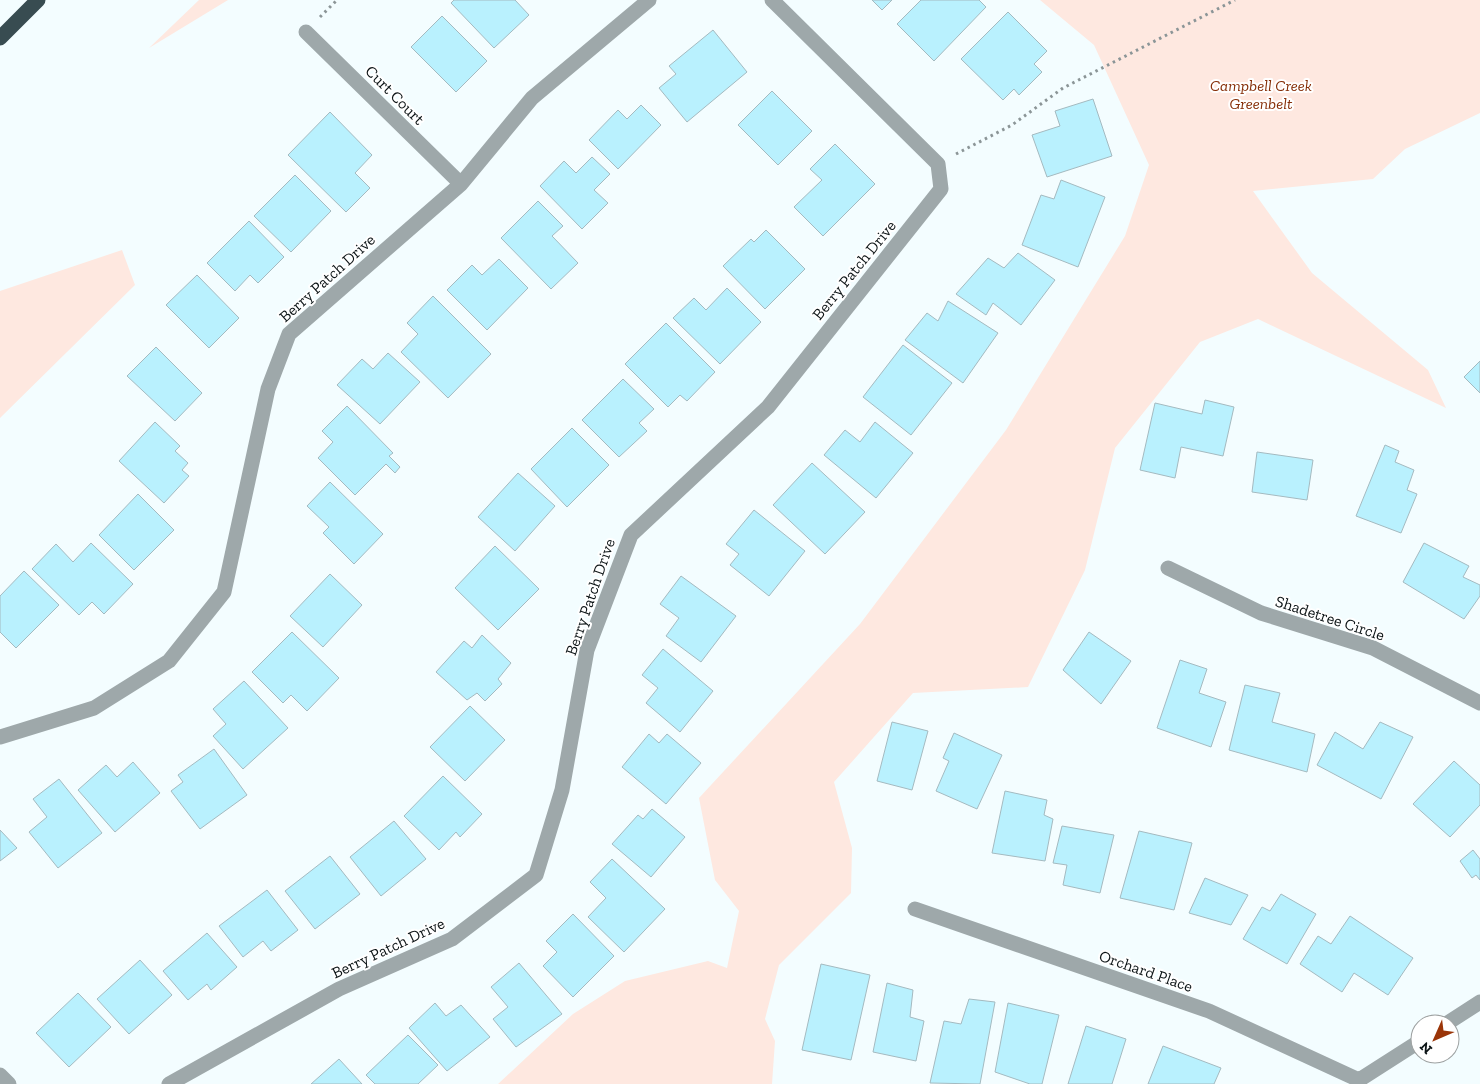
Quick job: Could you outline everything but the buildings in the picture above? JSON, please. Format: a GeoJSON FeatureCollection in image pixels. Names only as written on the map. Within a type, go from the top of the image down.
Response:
{"type":"FeatureCollection","features":[{"type":"Feature","properties":{"kind":"highway"},"geometry":{"type":"LineString","coordinates":[[0,31],[27,0]]}},
{"type":"Feature","properties":{"kind":"highway"},"geometry":{"type":"LineString","coordinates":[[0,38],[38,0]]}},
{"type":"Feature","properties":{"kind":"street","name":"Berry Patch Drive"},"geometry":{"type":"LineString","coordinates":[[0,737],[94,708],[169,661],[224,592],[268,388],[289,334],[461,184],[532,98],[649,0]]}},
{"type":"Feature","properties":{"kind":"street"},"geometry":{"type":"LineString","coordinates":[[772,0],[938,164]]}},
{"type":"Feature","properties":{"kind":"street","name":"Curt Court"},"geometry":{"type":"LineString","coordinates":[[306,32],[461,184]]}},
{"type":"Feature","properties":{"kind":"street","name":"Berry Patch Drive"},"geometry":{"type":"LineString","coordinates":[[169,1084],[338,989],[452,939],[536,875],[562,790],[587,650],[631,535],[768,407],[941,189],[938,164]]}},
{"type":"Feature","properties":{"kind":"street","name":"Shadetree Circle"},"geometry":{"type":"LineString","coordinates":[[1168,568],[1261,613],[1373,648],[1480,703]]}},
{"type":"Feature","properties":{"kind":"street","name":"Orchard Place"},"geometry":{"type":"LineString","coordinates":[[915,909],[1209,1011],[1358,1082]]}},
{"type":"Feature","properties":{"kind":"street"},"geometry":{"type":"LineString","coordinates":[[1460,1015],[1480,1002]]}},
{"type":"Feature","properties":{"kind":"street"},"geometry":{"type":"LineString","coordinates":[[1358,1082],[1410,1048]]}},
{"type":"Feature","properties":{"kind":"street"},"geometry":{"type":"LineString","coordinates":[[0,1075],[9,1084]]}},
{"type":"Feature","properties":{"kind":"path"},"geometry":{"type":"LineString","coordinates":[[938,164],[1012,124],[1062,88],[1235,0]]}},
{"type":"Feature","properties":{"kind":"green space"},"geometry":{"type":"Polygon","coordinates":[[[199,0],[228,0],[149,48],[199,0]]]}},
{"type":"Feature","properties":{"kind":"green space","name":"Campbell Creek Greenbelt"},"geometry":{"type":"Polygon","coordinates":[[[1040,0],[1480,0],[1480,113],[1405,149],[1373,179],[1253,191],[1312,273],[1428,370],[1446,408],[1258,319],[1200,342],[1115,448],[1085,570],[1028,687],[913,693],[834,782],[852,848],[851,893],[779,965],[765,1019],[775,1041],[772,1084],[498,1084],[573,1014],[625,981],[708,961],[727,968],[739,911],[715,880],[699,798],[860,624],[1006,430],[1125,236],[1149,165],[1094,45],[1040,0]]]}},
{"type":"Feature","properties":{"kind":"green space"},"geometry":{"type":"Polygon","coordinates":[[[122,250],[135,285],[0,418],[0,291],[122,250]]]}}]}
